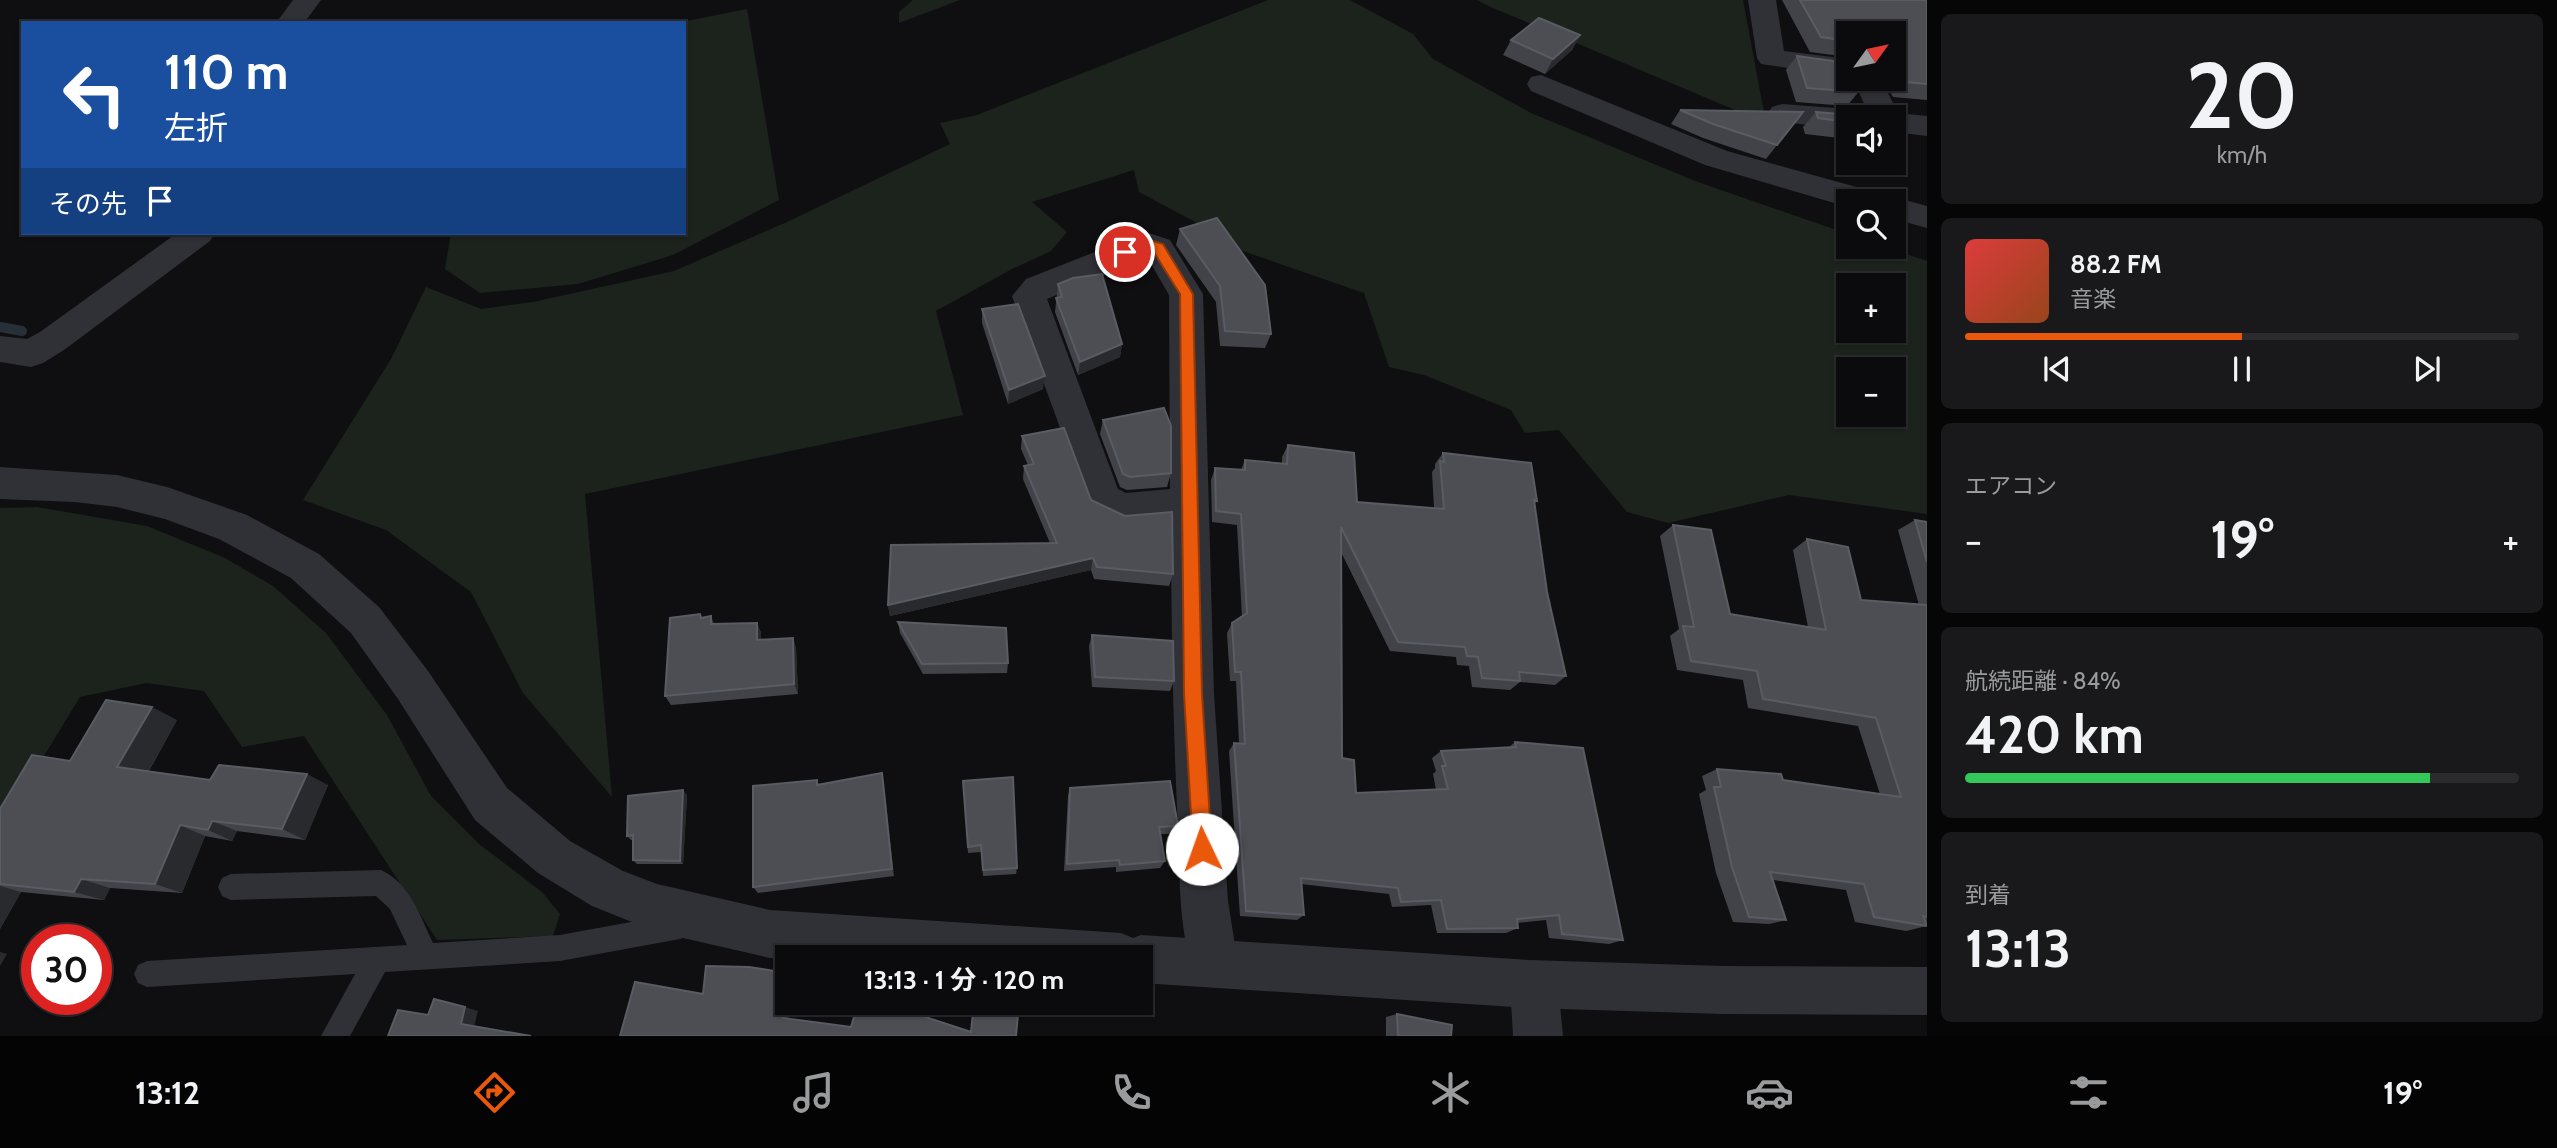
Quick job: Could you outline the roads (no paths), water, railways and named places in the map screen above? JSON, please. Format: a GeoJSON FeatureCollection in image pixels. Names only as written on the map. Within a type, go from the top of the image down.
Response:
{"type":"FeatureCollection","features":[{"type":"Feature","properties":{"kind":"street"},"geometry":{"type":"LineString","coordinates":[[291,21],[307,0]]}},
{"type":"Feature","properties":{"kind":"street"},"geometry":{"type":"LineString","coordinates":[[1762,0],[1771,58],[1836,66]]}},
{"type":"Feature","properties":{"kind":"street"},"geometry":{"type":"LineString","coordinates":[[1541,84],[1716,158],[1836,192]]}},
{"type":"Feature","properties":{"kind":"street"},"geometry":{"type":"LineString","coordinates":[[1782,114],[1836,117]]}},
{"type":"Feature","properties":{"kind":"street"},"geometry":{"type":"LineString","coordinates":[[1906,123],[1927,126]]}},
{"type":"Feature","properties":{"kind":"street"},"geometry":{"type":"LineString","coordinates":[[1906,212],[1927,218]]}},
{"type":"Feature","properties":{"kind":"street"},"geometry":{"type":"LineString","coordinates":[[0,349],[32,353],[196,235]]}},
{"type":"Feature","properties":{"kind":"street"},"geometry":{"type":"LineString","coordinates":[[1190,503],[1122,510],[1102,499],[1029,296],[1038,288],[1146,244],[1158,248],[1186,294],[1194,708],[1205,901],[1214,964]]}},
{"type":"Feature","properties":{"kind":"street"},"geometry":{"type":"LineString","coordinates":[[0,483],[75,486],[117,491],[167,503],[233,527],[305,566],[365,620],[413,685],[491,804],[554,857],[609,889],[657,908],[770,934],[938,945]]}},
{"type":"Feature","properties":{"kind":"street"},"geometry":{"type":"LineString","coordinates":[[1153,959],[1534,984],[1723,990],[1927,991]]}},
{"type":"Feature","properties":{"kind":"street"},"geometry":{"type":"LineString","coordinates":[[1534,984],[1538,1036]]}},
{"type":"Feature","properties":{"kind":"lane"},"geometry":{"type":"LineString","coordinates":[[231,887],[381,883],[399,900],[426,956]]}},
{"type":"Feature","properties":{"kind":"lane"},"geometry":{"type":"LineString","coordinates":[[147,974],[560,948],[706,921]]}},
{"type":"Feature","properties":{"kind":"lane"},"geometry":{"type":"LineString","coordinates":[[335,1036],[377,960]]}},
{"type":"Feature","properties":{"kind":"waterway"},"geometry":{"type":"LineString","coordinates":[[0,327],[22,331]]}}]}
